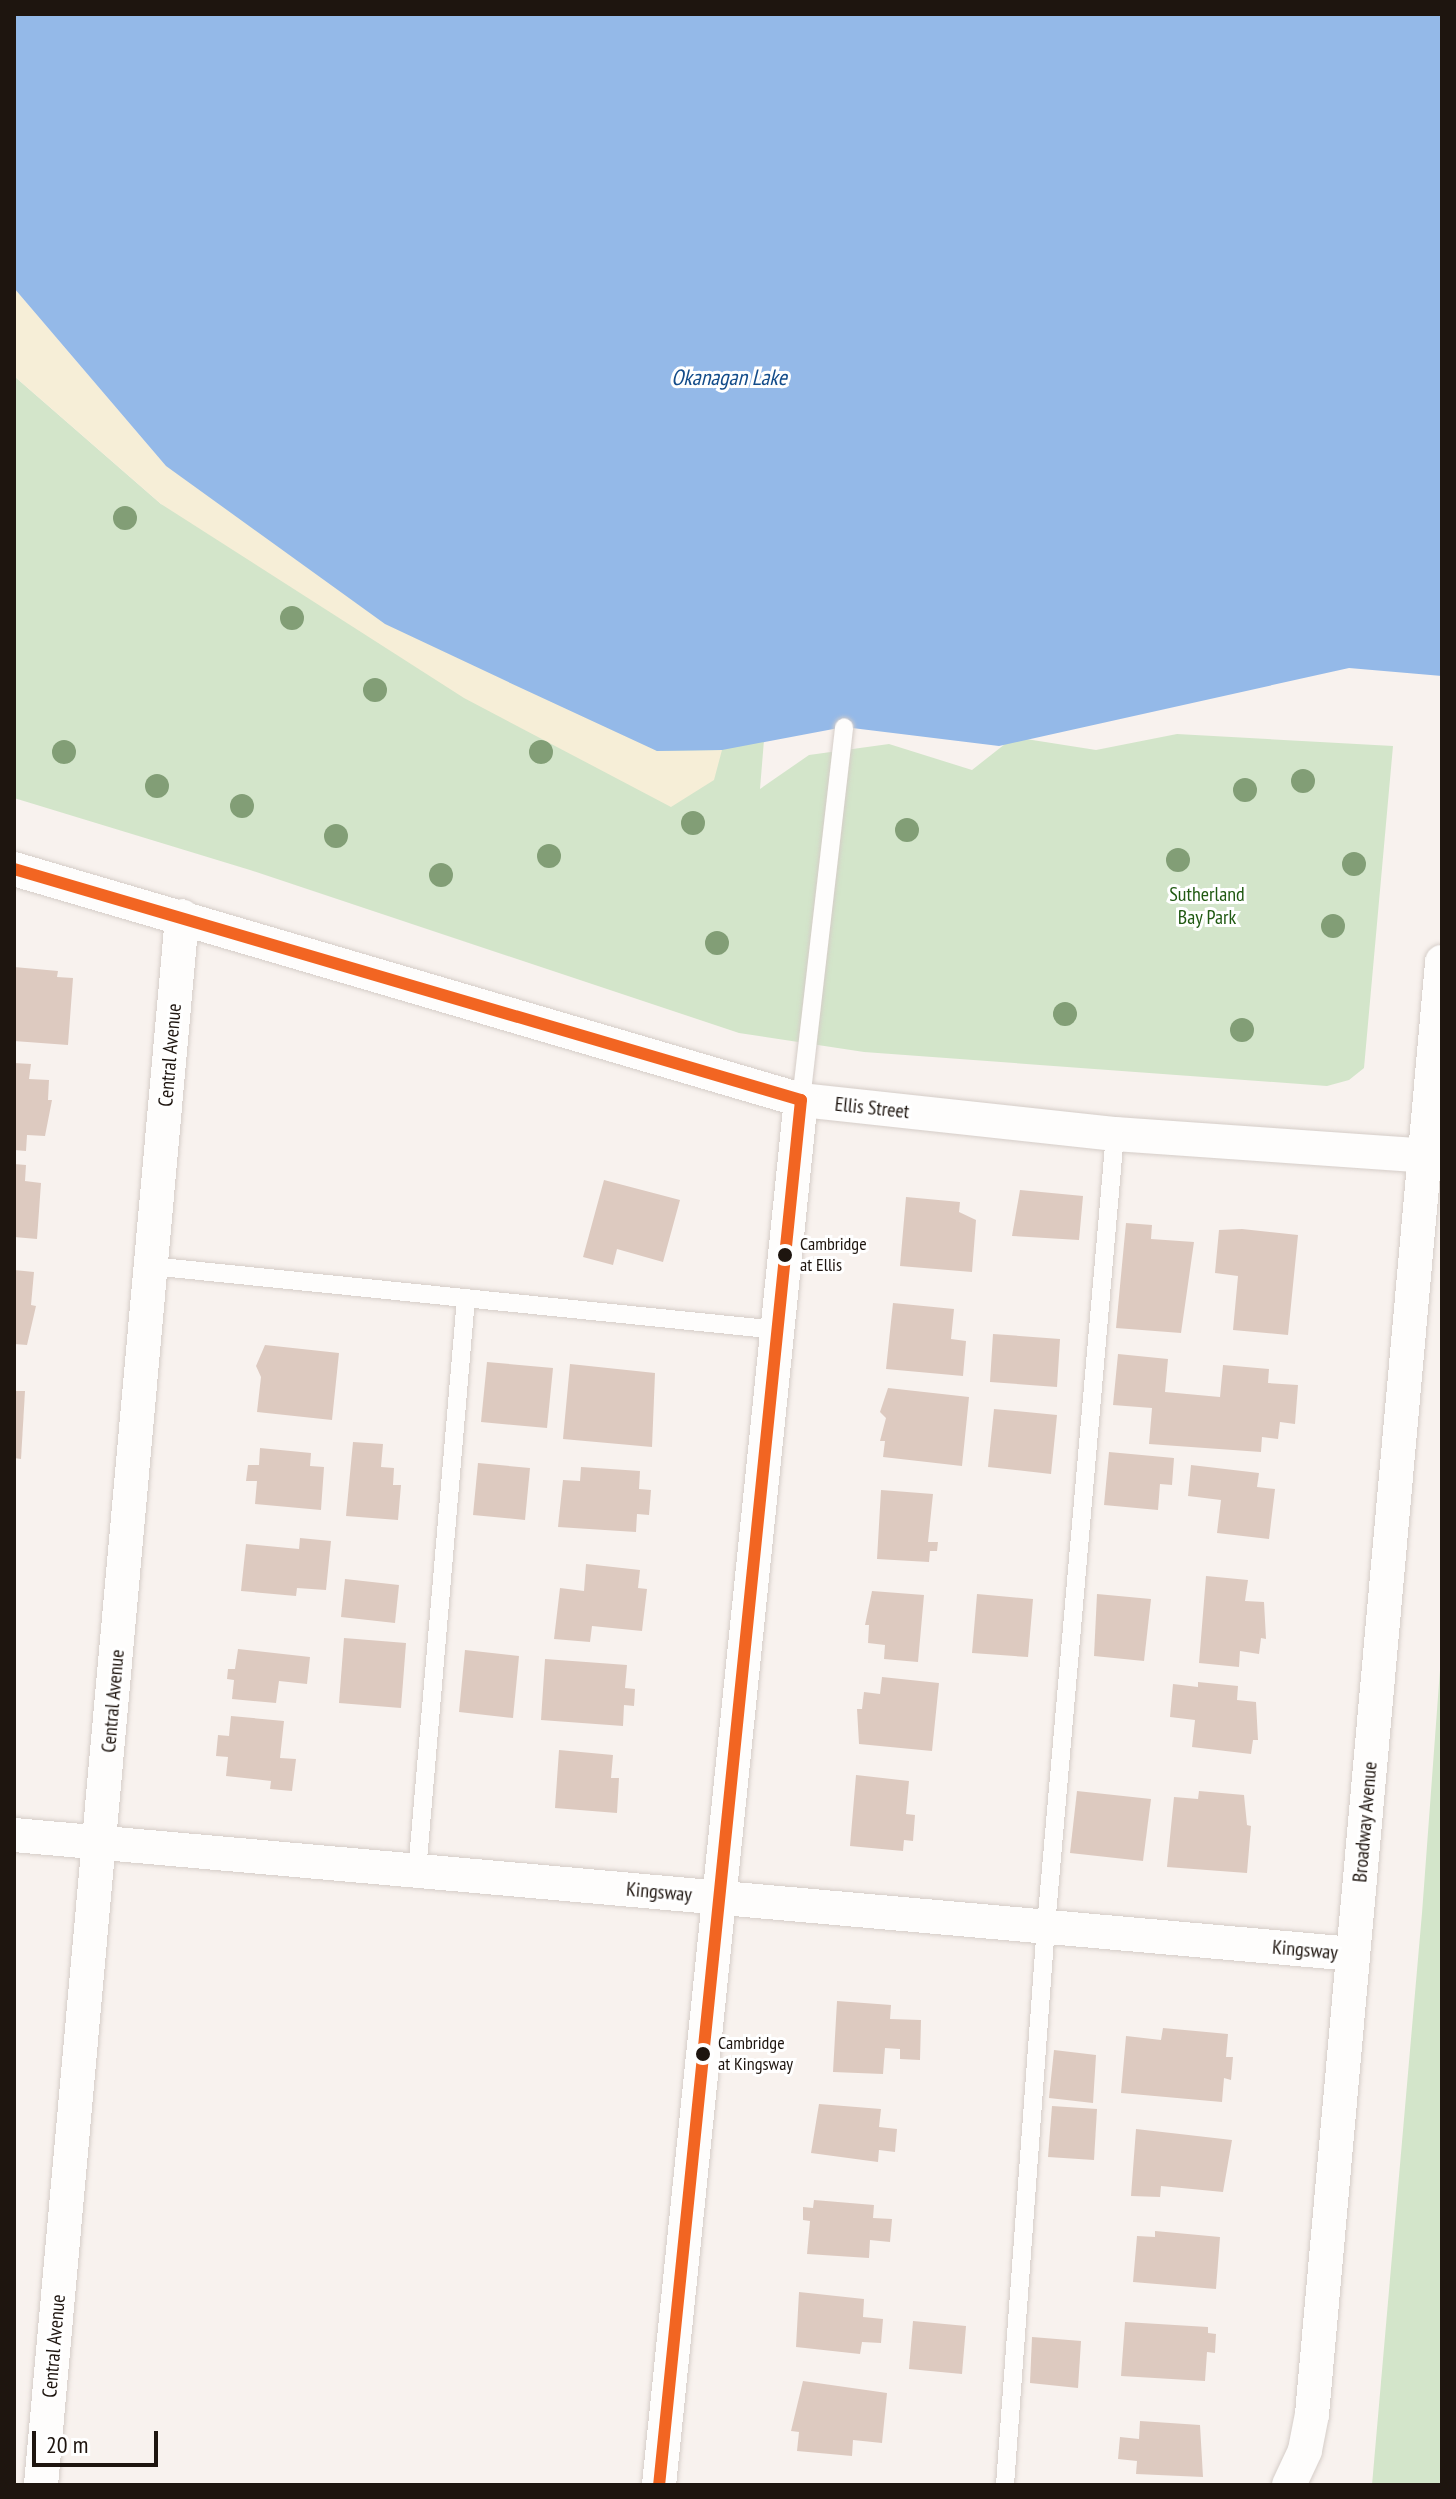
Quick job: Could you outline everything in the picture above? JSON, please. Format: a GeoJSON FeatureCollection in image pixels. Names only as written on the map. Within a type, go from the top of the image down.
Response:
{"type":"FeatureCollection","features":[{"type":"Feature","properties":{"kind":"street","name":"Ellis Street"},"geometry":{"type":"LineString","coordinates":[[14,869],[801,1100],[1115,1134],[1434,1159]]}},
{"type":"Feature","properties":{"kind":"street","name":"Central Avenue"},"geometry":{"type":"LineString","coordinates":[[41,2485],[182,916]]}},
{"type":"Feature","properties":{"kind":"street","name":"Broadway Avenue"},"geometry":{"type":"LineString","coordinates":[[1289,2485],[1305,2450],[1312,2414],[1352,1954],[1434,1159],[1442,962]]}},
{"type":"Feature","properties":{"kind":"street"},"geometry":{"type":"LineString","coordinates":[[659,2485],[722,1897],[801,1100]]}},
{"type":"Feature","properties":{"kind":"street","name":"Kingsway"},"geometry":{"type":"LineString","coordinates":[[14,1835],[1352,1954]]}},
{"type":"Feature","properties":{"kind":"lane"},"geometry":{"type":"LineString","coordinates":[[801,1100],[844,727]]}},
{"type":"Feature","properties":{"kind":"lane"},"geometry":{"type":"LineString","coordinates":[[1005,2485],[1046,1926],[1115,1134]]}},
{"type":"Feature","properties":{"kind":"lane"},"geometry":{"type":"LineString","coordinates":[[151,1266],[778,1330]]}},
{"type":"Feature","properties":{"kind":"lane"},"geometry":{"type":"LineString","coordinates":[[417,1872],[466,1298]]}},
{"type":"Feature","properties":{"kind":"green space","name":"Sutherland Bay Park"},"geometry":{"type":"Polygon","coordinates":[[[14,376],[161,504],[769,679],[760,789],[809,755],[889,744],[972,770],[1005,744],[1026,739],[1096,750],[1177,734],[1393,746],[1364,1068],[1349,1080],[1327,1086],[864,1052],[739,1033],[250,870],[14,798],[14,376]]]}},
{"type":"Feature","properties":{"kind":"green space"},"geometry":{"type":"Polygon","coordinates":[[[1442,1643],[1442,2485],[1372,2485],[1422,1913],[1442,1643]]]}},
{"type":"Feature","properties":{"kind":"sand"},"geometry":{"type":"Polygon","coordinates":[[[14,288],[166,466],[657,751],[722,750],[714,780],[671,807],[464,698],[161,504],[14,376],[14,288]]]}},
{"type":"Feature","properties":{"kind":"water","name":"Okanagan Lake"},"geometry":{"type":"Polygon","coordinates":[[[14,14],[1442,14],[1442,676],[1349,668],[999,746],[844,727],[722,750],[657,751],[521,688],[385,624],[166,466],[14,288],[14,14]]]}},
{"type":"Feature","properties":{"kind":"building"},"geometry":{"type":"Polygon","coordinates":[[[14,967],[58,971],[57,977],[73,978],[68,1045],[14,1041],[14,967]]]}},
{"type":"Feature","properties":{"kind":"building"},"geometry":{"type":"Polygon","coordinates":[[[14,1063],[31,1064],[29,1079],[49,1080],[48,1100],[52,1100],[45,1136],[27,1135],[26,1151],[14,1150],[14,1063]]]}},
{"type":"Feature","properties":{"kind":"building"},"geometry":{"type":"Polygon","coordinates":[[[14,1164],[26,1165],[25,1181],[41,1183],[37,1239],[14,1237],[14,1164]]]}},
{"type":"Feature","properties":{"kind":"building"},"geometry":{"type":"Polygon","coordinates":[[[604,1180],[680,1200],[663,1262],[617,1249],[613,1265],[583,1257],[604,1180]]]}},
{"type":"Feature","properties":{"kind":"building"},"geometry":{"type":"Polygon","coordinates":[[[1020,1190],[1083,1196],[1079,1240],[1012,1236],[1020,1190]]]}},
{"type":"Feature","properties":{"kind":"building"},"geometry":{"type":"Polygon","coordinates":[[[906,1197],[960,1202],[959,1212],[976,1220],[972,1272],[900,1266],[906,1197]]]}},
{"type":"Feature","properties":{"kind":"building"},"geometry":{"type":"Polygon","coordinates":[[[1126,1223],[1152,1225],[1151,1239],[1194,1242],[1181,1333],[1116,1328],[1126,1223]]]}},
{"type":"Feature","properties":{"kind":"building"},"geometry":{"type":"Polygon","coordinates":[[[1242,1229],[1298,1235],[1288,1335],[1233,1330],[1238,1276],[1215,1273],[1219,1230],[1242,1229]]]}},
{"type":"Feature","properties":{"kind":"building"},"geometry":{"type":"Polygon","coordinates":[[[14,1270],[34,1272],[31,1305],[36,1306],[27,1345],[14,1344],[14,1270]]]}},
{"type":"Feature","properties":{"kind":"building"},"geometry":{"type":"Polygon","coordinates":[[[893,1303],[954,1309],[951,1339],[966,1341],[963,1376],[886,1369],[893,1303]]]}},
{"type":"Feature","properties":{"kind":"building"},"geometry":{"type":"Polygon","coordinates":[[[993,1334],[1060,1339],[1057,1387],[990,1382],[993,1334]]]}},
{"type":"Feature","properties":{"kind":"building"},"geometry":{"type":"Polygon","coordinates":[[[265,1345],[339,1353],[332,1420],[257,1412],[261,1377],[256,1366],[265,1345]]]}},
{"type":"Feature","properties":{"kind":"building"},"geometry":{"type":"Polygon","coordinates":[[[1118,1354],[1168,1359],[1165,1392],[1220,1397],[1223,1365],[1269,1369],[1268,1383],[1298,1385],[1295,1424],[1280,1422],[1278,1439],[1262,1437],[1261,1452],[1149,1444],[1152,1408],[1113,1405],[1118,1354]]]}},
{"type":"Feature","properties":{"kind":"building"},"geometry":{"type":"Polygon","coordinates":[[[487,1362],[553,1368],[547,1428],[481,1422],[487,1362]]]}},
{"type":"Feature","properties":{"kind":"building"},"geometry":{"type":"Polygon","coordinates":[[[570,1364],[655,1373],[652,1447],[563,1439],[570,1364]]]}},
{"type":"Feature","properties":{"kind":"building"},"geometry":{"type":"Polygon","coordinates":[[[888,1388],[969,1397],[962,1466],[883,1457],[885,1441],[880,1441],[886,1418],[880,1412],[888,1388]]]}},
{"type":"Feature","properties":{"kind":"building"},"geometry":{"type":"Polygon","coordinates":[[[14,1391],[25,1391],[21,1459],[14,1458],[14,1391]]]}},
{"type":"Feature","properties":{"kind":"building"},"geometry":{"type":"Polygon","coordinates":[[[994,1409],[1057,1415],[1051,1474],[988,1467],[994,1409]]]}},
{"type":"Feature","properties":{"kind":"building"},"geometry":{"type":"Polygon","coordinates":[[[353,1442],[383,1444],[381,1467],[394,1468],[393,1485],[401,1485],[398,1520],[346,1516],[353,1442]]]}},
{"type":"Feature","properties":{"kind":"building"},"geometry":{"type":"Polygon","coordinates":[[[260,1448],[311,1453],[310,1466],[324,1467],[321,1510],[255,1504],[257,1481],[246,1481],[248,1465],[259,1465],[260,1448]]]}},
{"type":"Feature","properties":{"kind":"building"},"geometry":{"type":"Polygon","coordinates":[[[1109,1452],[1174,1458],[1172,1485],[1160,1484],[1158,1510],[1104,1505],[1109,1452]]]}},
{"type":"Feature","properties":{"kind":"building"},"geometry":{"type":"Polygon","coordinates":[[[478,1463],[530,1468],[525,1520],[473,1515],[478,1463]]]}},
{"type":"Feature","properties":{"kind":"building"},"geometry":{"type":"Polygon","coordinates":[[[1191,1465],[1259,1473],[1257,1487],[1275,1489],[1269,1539],[1217,1533],[1221,1500],[1188,1496],[1191,1465]]]}},
{"type":"Feature","properties":{"kind":"building"},"geometry":{"type":"Polygon","coordinates":[[[581,1467],[640,1471],[639,1489],[651,1490],[649,1515],[637,1514],[636,1532],[558,1527],[563,1480],[580,1481],[581,1467]]]}},
{"type":"Feature","properties":{"kind":"building"},"geometry":{"type":"Polygon","coordinates":[[[881,1490],[933,1494],[928,1542],[938,1542],[937,1551],[930,1551],[929,1562],[877,1559],[881,1490]]]}},
{"type":"Feature","properties":{"kind":"building"},"geometry":{"type":"Polygon","coordinates":[[[300,1538],[331,1541],[326,1590],[297,1588],[296,1596],[241,1591],[246,1544],[299,1549],[300,1538]]]}},
{"type":"Feature","properties":{"kind":"building"},"geometry":{"type":"Polygon","coordinates":[[[586,1564],[640,1570],[638,1588],[647,1589],[642,1631],[592,1626],[590,1642],[554,1639],[560,1588],[584,1591],[586,1564]]]}},
{"type":"Feature","properties":{"kind":"building"},"geometry":{"type":"Polygon","coordinates":[[[1206,1576],[1248,1580],[1245,1601],[1264,1602],[1266,1639],[1261,1638],[1259,1654],[1240,1651],[1239,1667],[1199,1663],[1206,1576]]]}},
{"type":"Feature","properties":{"kind":"building"},"geometry":{"type":"Polygon","coordinates":[[[345,1579],[399,1585],[395,1623],[341,1617],[345,1579]]]}},
{"type":"Feature","properties":{"kind":"building"},"geometry":{"type":"Polygon","coordinates":[[[872,1591],[924,1595],[918,1662],[884,1659],[885,1645],[868,1643],[869,1625],[865,1625],[872,1591]]]}},
{"type":"Feature","properties":{"kind":"building"},"geometry":{"type":"Polygon","coordinates":[[[977,1594],[1033,1599],[1028,1657],[972,1653],[977,1594]]]}},
{"type":"Feature","properties":{"kind":"building"},"geometry":{"type":"Polygon","coordinates":[[[1097,1594],[1151,1599],[1144,1661],[1094,1656],[1097,1594]]]}},
{"type":"Feature","properties":{"kind":"building"},"geometry":{"type":"Polygon","coordinates":[[[344,1638],[406,1643],[401,1708],[339,1703],[344,1638]]]}},
{"type":"Feature","properties":{"kind":"building"},"geometry":{"type":"Polygon","coordinates":[[[238,1649],[310,1657],[307,1684],[279,1681],[276,1703],[232,1699],[234,1680],[227,1679],[228,1669],[235,1669],[238,1649]]]}},
{"type":"Feature","properties":{"kind":"building"},"geometry":{"type":"Polygon","coordinates":[[[465,1650],[519,1656],[513,1718],[459,1712],[465,1650]]]}},
{"type":"Feature","properties":{"kind":"building"},"geometry":{"type":"Polygon","coordinates":[[[545,1659],[627,1665],[625,1688],[635,1689],[634,1706],[624,1705],[623,1726],[541,1720],[545,1659]]]}},
{"type":"Feature","properties":{"kind":"building"},"geometry":{"type":"Polygon","coordinates":[[[882,1677],[939,1683],[932,1751],[859,1744],[857,1709],[862,1709],[864,1692],[880,1694],[882,1677]]]}},
{"type":"Feature","properties":{"kind":"building"},"geometry":{"type":"Polygon","coordinates":[[[1198,1682],[1238,1686],[1237,1700],[1256,1702],[1258,1740],[1253,1740],[1251,1754],[1192,1747],[1195,1720],[1170,1717],[1173,1684],[1198,1687],[1198,1682]]]}},
{"type":"Feature","properties":{"kind":"building"},"geometry":{"type":"Polygon","coordinates":[[[231,1716],[284,1721],[280,1758],[296,1759],[292,1791],[270,1789],[271,1781],[226,1776],[228,1757],[216,1756],[218,1735],[229,1736],[231,1716]]]}},
{"type":"Feature","properties":{"kind":"building"},"geometry":{"type":"Polygon","coordinates":[[[559,1750],[613,1755],[611,1778],[619,1778],[617,1813],[555,1808],[559,1750]]]}},
{"type":"Feature","properties":{"kind":"building"},"geometry":{"type":"Polygon","coordinates":[[[856,1775],[909,1781],[906,1814],[915,1815],[913,1841],[904,1840],[903,1851],[850,1846],[856,1775]]]}},
{"type":"Feature","properties":{"kind":"building"},"geometry":{"type":"Polygon","coordinates":[[[1077,1791],[1151,1799],[1143,1861],[1070,1853],[1077,1791]]]}},
{"type":"Feature","properties":{"kind":"building"},"geometry":{"type":"Polygon","coordinates":[[[1199,1791],[1244,1795],[1247,1825],[1251,1826],[1247,1873],[1167,1867],[1174,1797],[1198,1799],[1199,1791]]]}},
{"type":"Feature","properties":{"kind":"building"},"geometry":{"type":"Polygon","coordinates":[[[837,2001],[891,2005],[890,2019],[921,2020],[920,2060],[900,2059],[900,2049],[885,2048],[883,2074],[833,2072],[837,2001]]]}},
{"type":"Feature","properties":{"kind":"building"},"geometry":{"type":"Polygon","coordinates":[[[1163,2028],[1228,2034],[1226,2057],[1233,2057],[1231,2080],[1224,2078],[1222,2102],[1121,2093],[1126,2036],[1161,2040],[1163,2028]]]}},
{"type":"Feature","properties":{"kind":"building"},"geometry":{"type":"Polygon","coordinates":[[[1054,2050],[1096,2055],[1093,2103],[1049,2098],[1054,2050]]]}},
{"type":"Feature","properties":{"kind":"building"},"geometry":{"type":"Polygon","coordinates":[[[819,2104],[881,2109],[879,2127],[897,2129],[895,2152],[879,2150],[878,2162],[811,2153],[819,2104]]]}},
{"type":"Feature","properties":{"kind":"building"},"geometry":{"type":"Polygon","coordinates":[[[1052,2106],[1097,2109],[1094,2160],[1048,2157],[1052,2106]]]}},
{"type":"Feature","properties":{"kind":"building"},"geometry":{"type":"Polygon","coordinates":[[[1136,2129],[1232,2140],[1223,2192],[1161,2186],[1160,2197],[1131,2196],[1136,2129]]]}},
{"type":"Feature","properties":{"kind":"building"},"geometry":{"type":"Polygon","coordinates":[[[814,2200],[874,2205],[873,2218],[892,2219],[890,2242],[870,2240],[869,2258],[807,2254],[810,2221],[803,2220],[803,2207],[813,2208],[814,2200]]]}},
{"type":"Feature","properties":{"kind":"building"},"geometry":{"type":"Polygon","coordinates":[[[1155,2231],[1220,2237],[1216,2289],[1133,2282],[1137,2236],[1155,2237],[1155,2231]]]}},
{"type":"Feature","properties":{"kind":"building"},"geometry":{"type":"Polygon","coordinates":[[[799,2292],[864,2299],[863,2317],[883,2319],[881,2343],[862,2342],[860,2354],[796,2347],[799,2292]]]}},
{"type":"Feature","properties":{"kind":"building"},"geometry":{"type":"Polygon","coordinates":[[[913,2321],[966,2326],[962,2374],[909,2369],[913,2321]]]}},
{"type":"Feature","properties":{"kind":"building"},"geometry":{"type":"Polygon","coordinates":[[[1125,2322],[1208,2327],[1208,2333],[1216,2334],[1215,2353],[1207,2352],[1205,2381],[1121,2376],[1125,2322]]]}},
{"type":"Feature","properties":{"kind":"building"},"geometry":{"type":"Polygon","coordinates":[[[1032,2337],[1081,2341],[1078,2388],[1030,2383],[1032,2337]]]}},
{"type":"Feature","properties":{"kind":"building"},"geometry":{"type":"Polygon","coordinates":[[[803,2381],[887,2393],[882,2443],[853,2440],[852,2456],[797,2451],[799,2432],[791,2431],[803,2381]]]}},
{"type":"Feature","properties":{"kind":"building"},"geometry":{"type":"Polygon","coordinates":[[[1140,2421],[1200,2425],[1203,2477],[1136,2474],[1137,2461],[1118,2459],[1120,2437],[1139,2439],[1140,2421]]]}},
{"type":"Feature","properties":{"kind":"transit line"},"geometry":{"type":"LineString","coordinates":[[14,869],[801,1100],[659,2485]]}},
{"type":"Feature","properties":{"kind":"place","name":"Cambridge at Ellis"},"geometry":{"type":"Point","coordinates":[785,1255]}},
{"type":"Feature","properties":{"kind":"place","name":"Cambridge at Kingsway"},"geometry":{"type":"Point","coordinates":[703,2054]}}]}
